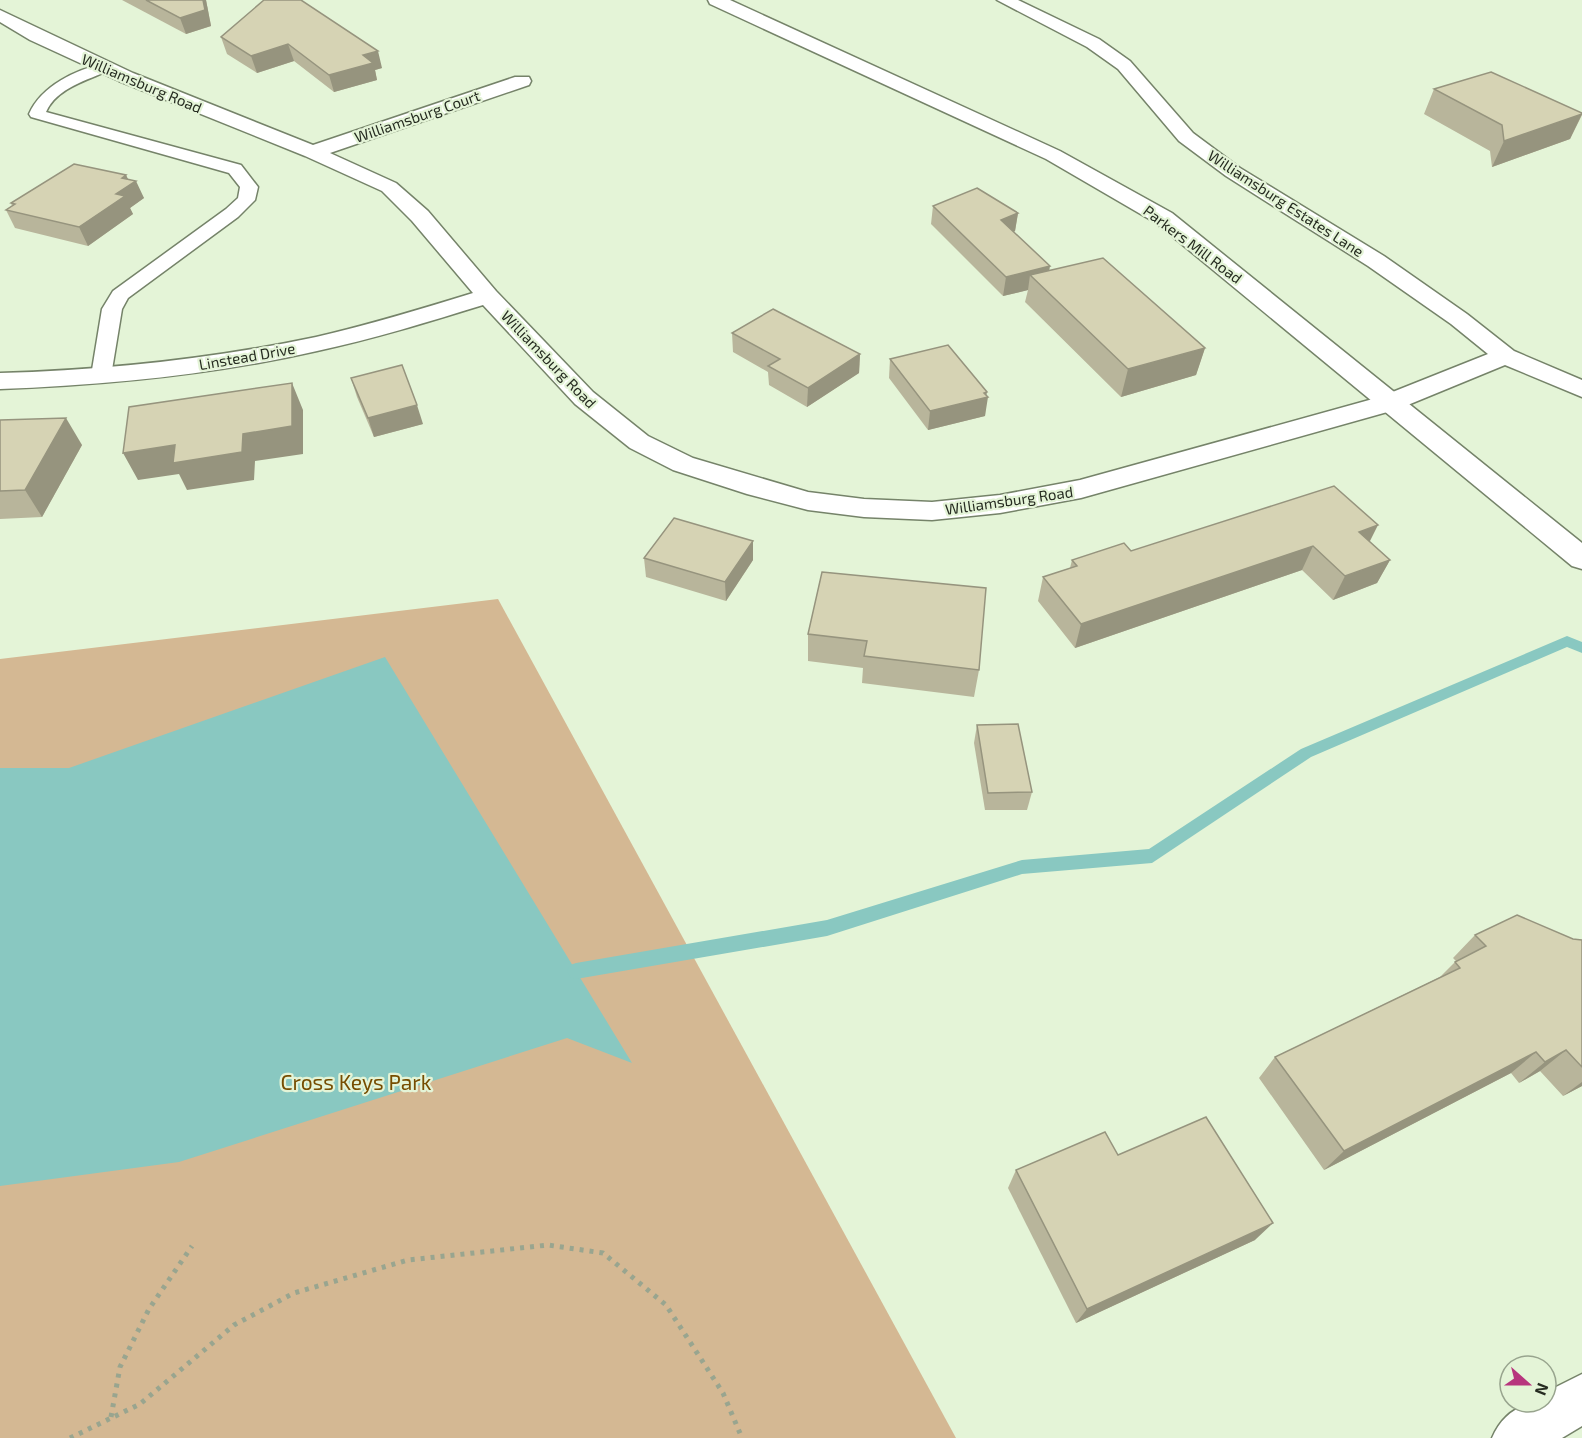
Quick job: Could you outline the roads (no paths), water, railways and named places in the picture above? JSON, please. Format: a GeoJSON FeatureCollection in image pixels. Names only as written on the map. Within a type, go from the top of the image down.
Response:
{"type":"FeatureCollection","features":[{"type":"Feature","properties":{"kind":"street","name":"Parkers Mill Road"},"geometry":{"type":"LineString","coordinates":[[716,0],[1053,155],[1164,218],[1582,559]]}},
{"type":"Feature","properties":{"kind":"street","name":"Williamsburg Estates Lane"},"geometry":{"type":"LineString","coordinates":[[1005,0],[1093,43],[1124,65],[1186,137],[1233,172],[1376,261],[1459,319],[1505,356],[1582,389]]}},
{"type":"Feature","properties":{"kind":"street","name":"Williamsburg Road"},"geometry":{"type":"LineString","coordinates":[[0,15],[36,36],[105,67],[234,122],[312,152],[389,187],[420,216],[488,296],[584,398],[639,442],[682,464],[757,488],[808,501],[864,508],[932,511],[1000,504],[1081,489],[1389,403],[1505,356]]}},
{"type":"Feature","properties":{"kind":"street","name":"Williamsburg Court"},"geometry":{"type":"LineString","coordinates":[[312,152],[522,81]]}},
{"type":"Feature","properties":{"kind":"street","name":"Linstead Drive"},"geometry":{"type":"LineString","coordinates":[[0,381],[101,376],[256,356],[318,344],[488,296]]}},
{"type":"Feature","properties":{"kind":"street"},"geometry":{"type":"LineString","coordinates":[[1517,1438],[1582,1398]]}},
{"type":"Feature","properties":{"kind":"lane"},"geometry":{"type":"LineString","coordinates":[[101,376],[112,309],[120,295],[232,213],[246,200],[249,187],[235,169],[44,118],[37,114],[40,103],[55,91],[105,67]]}},
{"type":"Feature","properties":{"kind":"water"},"geometry":{"type":"Polygon","coordinates":[[[385,657],[632,1063],[567,1038],[179,1162],[0,1186],[0,768],[69,768],[385,657]]]}},
{"type":"Feature","properties":{"kind":"waterway"},"geometry":{"type":"LineString","coordinates":[[576,971],[827,928],[1022,867],[1152,856],[1306,753],[1567,641],[1582,648]]}},
{"type":"Feature","properties":{"kind":"park label","name":"Cross Keys Park"},"geometry":{"type":"Point","coordinates":[356,1081]}}]}
